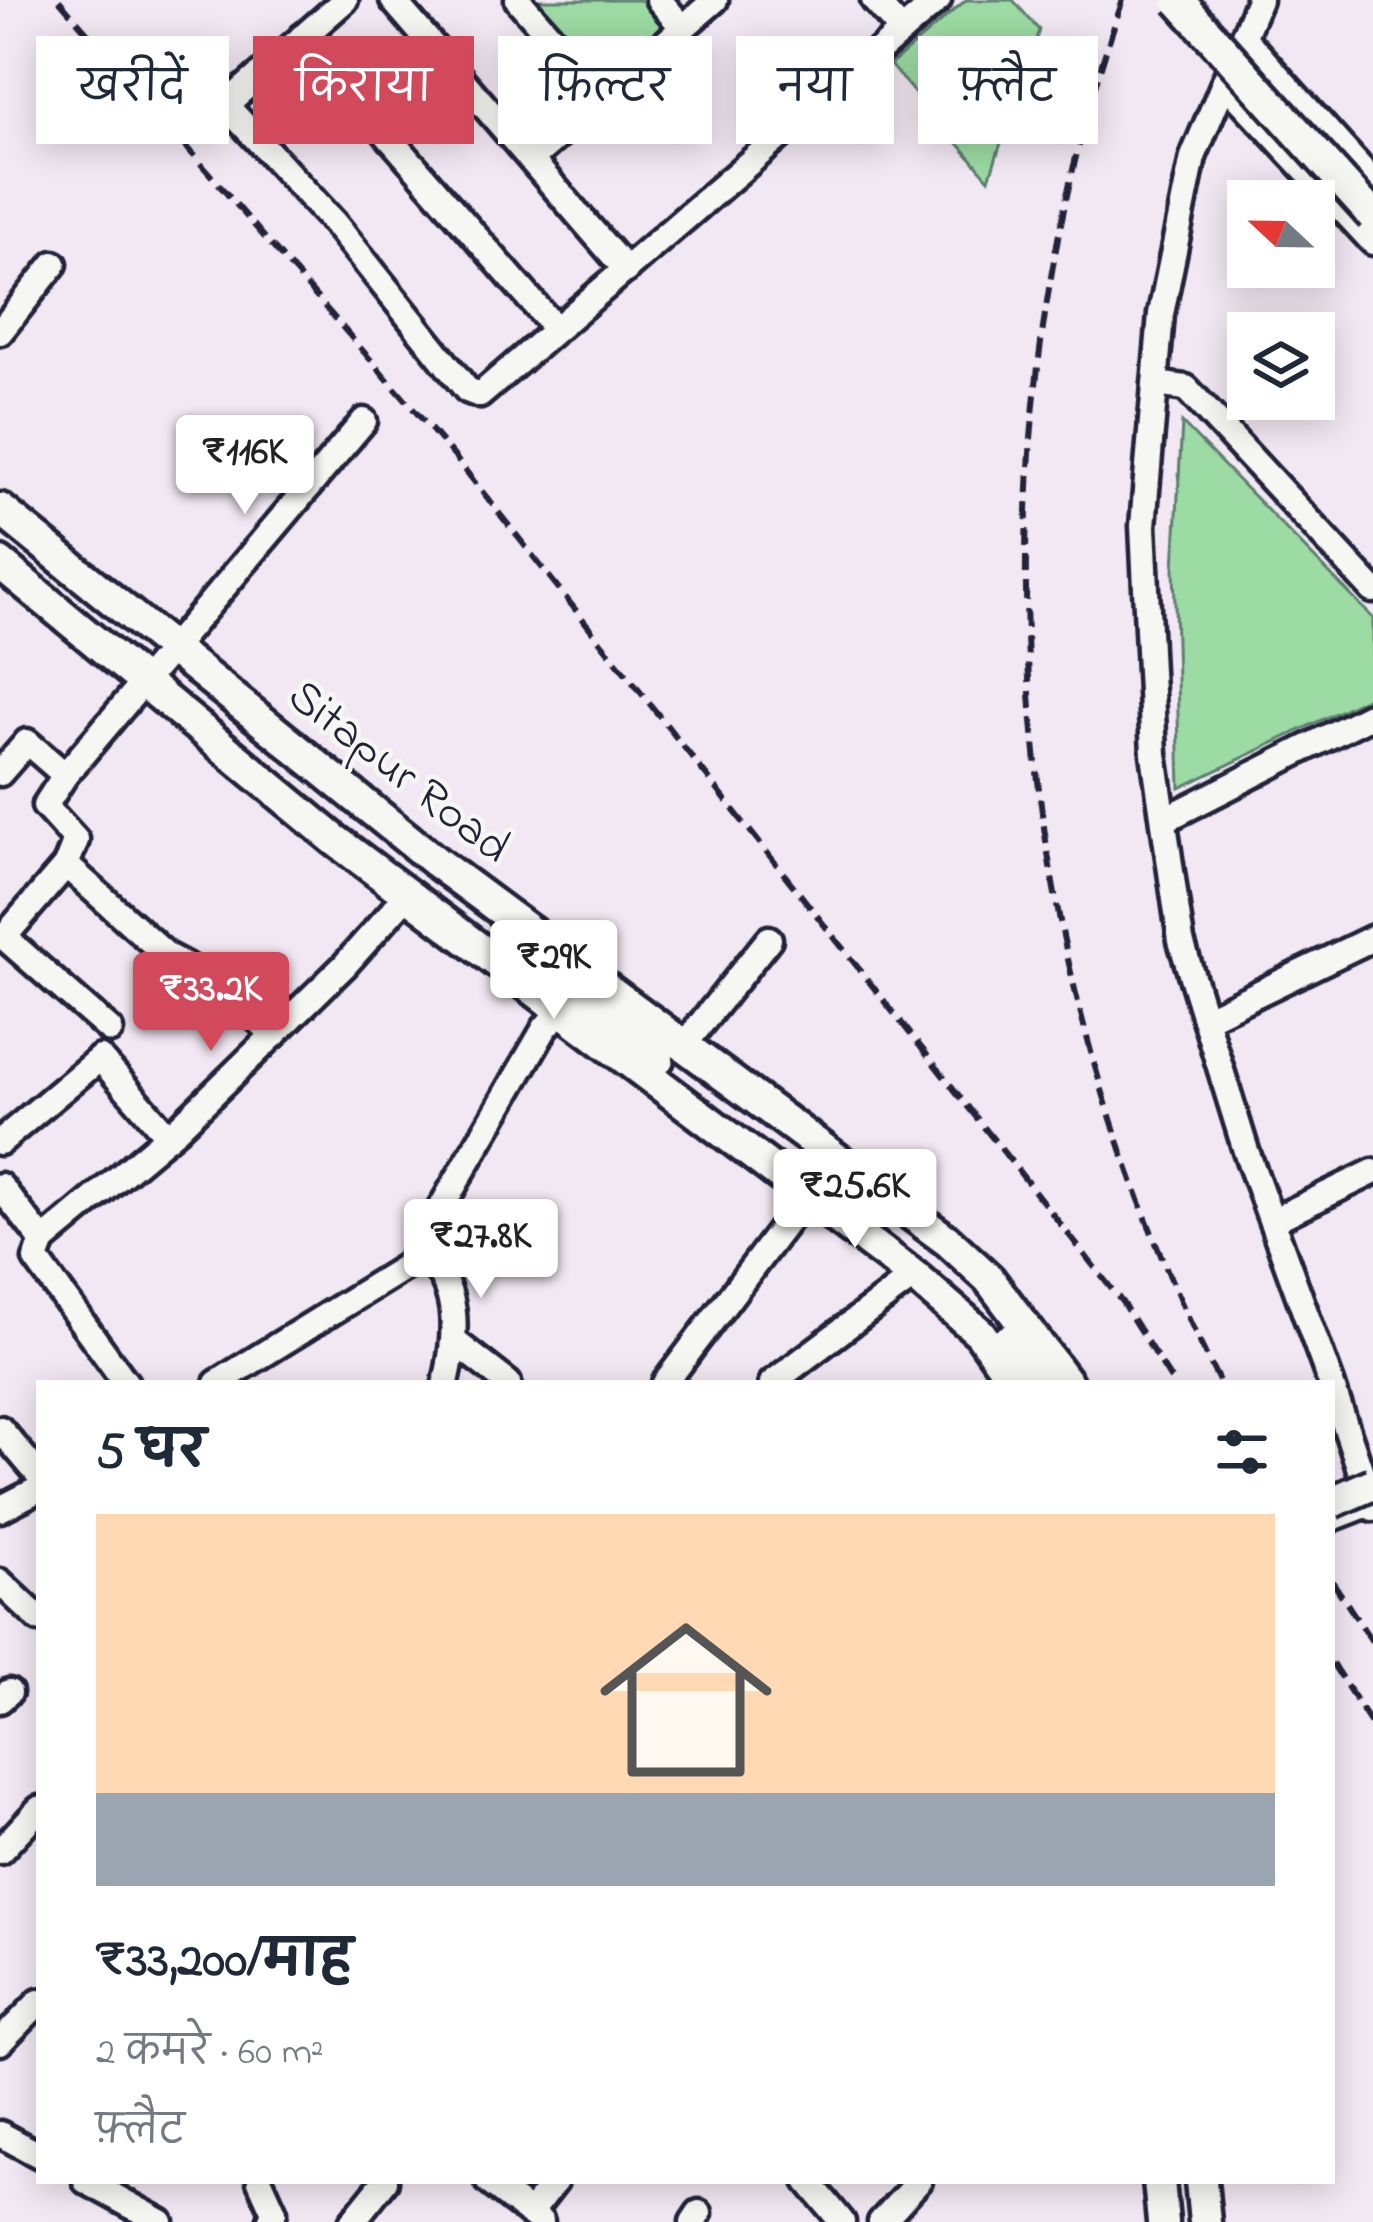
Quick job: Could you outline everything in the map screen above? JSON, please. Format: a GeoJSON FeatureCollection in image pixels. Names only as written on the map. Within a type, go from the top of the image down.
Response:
{"type":"FeatureCollection","features":[{"type":"Feature","properties":{"kind":"main road"},"geometry":{"type":"LineString","coordinates":[[1178,0],[1373,216]]}},
{"type":"Feature","properties":{"kind":"main road","name":"Sitapur Road"},"geometry":{"type":"LineString","coordinates":[[0,509],[436,862],[949,1242],[988,1279],[1065,1380]]}},
{"type":"Feature","properties":{"kind":"main road","name":"Sitapur Road"},"geometry":{"type":"LineString","coordinates":[[0,563],[406,895],[914,1276],[980,1333],[1013,1380]]}},
{"type":"Feature","properties":{"kind":"main road"},"geometry":{"type":"LineString","coordinates":[[436,862],[448,900]]}},
{"type":"Feature","properties":{"kind":"main road"},"geometry":{"type":"LineString","coordinates":[[406,895],[448,900],[938,1273],[993,1321],[1039,1380]]}},
{"type":"Feature","properties":{"kind":"main road"},"geometry":{"type":"LineString","coordinates":[[1335,1501],[1370,1486]]}},
{"type":"Feature","properties":{"kind":"main road"},"geometry":{"type":"LineString","coordinates":[[1159,2184],[1163,2222]]}},
{"type":"Feature","properties":{"kind":"main road"},"geometry":{"type":"LineString","coordinates":[[1201,2184],[1205,2222]]}},
{"type":"Feature","properties":{"kind":"street"},"geometry":{"type":"LineString","coordinates":[[303,36],[345,0]]}},
{"type":"Feature","properties":{"kind":"street"},"geometry":{"type":"LineString","coordinates":[[394,0],[626,270]]}},
{"type":"Feature","properties":{"kind":"street"},"geometry":{"type":"LineString","coordinates":[[518,0],[550,36]]}},
{"type":"Feature","properties":{"kind":"street"},"geometry":{"type":"LineString","coordinates":[[659,0],[683,28]]}},
{"type":"Feature","properties":{"kind":"street"},"geometry":{"type":"LineString","coordinates":[[674,36],[715,0]]}},
{"type":"Feature","properties":{"kind":"street"},"geometry":{"type":"LineString","coordinates":[[874,0],[902,31]]}},
{"type":"Feature","properties":{"kind":"street"},"geometry":{"type":"LineString","coordinates":[[261,144],[334,224],[467,390],[480,395],[938,0]]}},
{"type":"Feature","properties":{"kind":"street"},"geometry":{"type":"LineString","coordinates":[[1259,0],[1192,157],[1161,314],[1144,526],[1154,754],[1181,941],[1330,1380]]}},
{"type":"Feature","properties":{"kind":"street"},"geometry":{"type":"LineString","coordinates":[[1243,37],[1373,182]]}},
{"type":"Feature","properties":{"kind":"street"},"geometry":{"type":"LineString","coordinates":[[253,80],[231,100],[231,111],[253,135]]}},
{"type":"Feature","properties":{"kind":"street"},"geometry":{"type":"LineString","coordinates":[[1224,82],[1373,242]]}},
{"type":"Feature","properties":{"kind":"street"},"geometry":{"type":"LineString","coordinates":[[395,144],[556,329]]}},
{"type":"Feature","properties":{"kind":"street"},"geometry":{"type":"LineString","coordinates":[[531,159],[548,144]]}},
{"type":"Feature","properties":{"kind":"street"},"geometry":{"type":"LineString","coordinates":[[0,332],[54,264]]}},
{"type":"Feature","properties":{"kind":"street"},"geometry":{"type":"LineString","coordinates":[[1155,384],[1186,388],[1373,590]]}},
{"type":"Feature","properties":{"kind":"street"},"geometry":{"type":"LineString","coordinates":[[110,1030],[4,937],[66,866],[76,840],[45,806],[65,775],[364,421]]}},
{"type":"Feature","properties":{"kind":"street"},"geometry":{"type":"LineString","coordinates":[[1163,820],[1373,714]]}},
{"type":"Feature","properties":{"kind":"street"},"geometry":{"type":"LineString","coordinates":[[0,773],[27,742],[65,775]]}},
{"type":"Feature","properties":{"kind":"street"},"geometry":{"type":"LineString","coordinates":[[66,866],[167,956],[223,985],[274,1035]]}},
{"type":"Feature","properties":{"kind":"street"},"geometry":{"type":"LineString","coordinates":[[124,1380],[36,1258],[43,1241],[168,1136],[274,1035],[406,895]]}},
{"type":"Feature","properties":{"kind":"street"},"geometry":{"type":"LineString","coordinates":[[1205,1019],[1373,938]]}},
{"type":"Feature","properties":{"kind":"street"},"geometry":{"type":"LineString","coordinates":[[684,1046],[769,939]]}},
{"type":"Feature","properties":{"kind":"street"},"geometry":{"type":"LineString","coordinates":[[223,1380],[408,1265],[544,1028],[560,1011]]}},
{"type":"Feature","properties":{"kind":"street"},"geometry":{"type":"LineString","coordinates":[[0,1142],[100,1058],[168,1136]]}},
{"type":"Feature","properties":{"kind":"street"},"geometry":{"type":"LineString","coordinates":[[1272,1221],[1373,1172]]}},
{"type":"Feature","properties":{"kind":"street"},"geometry":{"type":"LineString","coordinates":[[0,1186],[43,1241]]}},
{"type":"Feature","properties":{"kind":"street"},"geometry":{"type":"LineString","coordinates":[[667,1380],[808,1194]]}},
{"type":"Feature","properties":{"kind":"street"},"geometry":{"type":"LineString","coordinates":[[418,1247],[439,1266],[449,1287],[455,1342],[447,1380]]}},
{"type":"Feature","properties":{"kind":"street"},"geometry":{"type":"LineString","coordinates":[[776,1380],[914,1276]]}},
{"type":"Feature","properties":{"kind":"street"},"geometry":{"type":"LineString","coordinates":[[455,1342],[504,1380]]}},
{"type":"Feature","properties":{"kind":"street"},"geometry":{"type":"LineString","coordinates":[[1335,1394],[1370,1486],[1335,1515]]}},
{"type":"Feature","properties":{"kind":"street"},"geometry":{"type":"LineString","coordinates":[[0,1429],[36,1471]]}},
{"type":"Feature","properties":{"kind":"street"},"geometry":{"type":"LineString","coordinates":[[0,1509],[36,1491]]}},
{"type":"Feature","properties":{"kind":"street"},"geometry":{"type":"LineString","coordinates":[[0,1582],[36,1616]]}},
{"type":"Feature","properties":{"kind":"street"},"geometry":{"type":"LineString","coordinates":[[0,1850],[36,1813]]}},
{"type":"Feature","properties":{"kind":"street"},"geometry":{"type":"LineString","coordinates":[[0,2042],[36,2005]]}},
{"type":"Feature","properties":{"kind":"street"},"geometry":{"type":"LineString","coordinates":[[0,2134],[36,2153]]}},
{"type":"Feature","properties":{"kind":"street"},"geometry":{"type":"LineString","coordinates":[[91,2184],[161,2222]]}},
{"type":"Feature","properties":{"kind":"street"},"geometry":{"type":"LineString","coordinates":[[261,2184],[274,2212],[270,2222]]}},
{"type":"Feature","properties":{"kind":"street"},"geometry":{"type":"LineString","coordinates":[[352,2222],[383,2184]]}},
{"type":"Feature","properties":{"kind":"street"},"geometry":{"type":"LineString","coordinates":[[491,2184],[523,2215],[552,2184]]}},
{"type":"Feature","properties":{"kind":"street"},"geometry":{"type":"LineString","coordinates":[[810,2184],[842,2222]]}},
{"type":"Feature","properties":{"kind":"street"},"geometry":{"type":"LineString","coordinates":[[881,2222],[916,2184]]}},
{"type":"Feature","properties":{"kind":"green space"},"geometry":{"type":"Polygon","coordinates":[[[528,0],[641,0],[664,27],[654,36],[560,36],[528,0]]]}},
{"type":"Feature","properties":{"kind":"green space"},"geometry":{"type":"Polygon","coordinates":[[[966,0],[1013,0],[1039,30],[1037,36],[924,36],[966,0]]]}},
{"type":"Feature","properties":{"kind":"green space"},"geometry":{"type":"Polygon","coordinates":[[[918,41],[918,97],[894,70],[894,62],[918,41]]]}},
{"type":"Feature","properties":{"kind":"green space"},"geometry":{"type":"Polygon","coordinates":[[[959,144],[1001,144],[989,179],[959,144]]]}},
{"type":"Feature","properties":{"kind":"green space"},"geometry":{"type":"Polygon","coordinates":[[[1182,423],[1373,618],[1373,695],[1180,788],[1174,569],[1182,423]]]}},
{"type":"Feature","properties":{"kind":"railway"},"geometry":{"type":"LineString","coordinates":[[59,0],[454,456],[1122,1302],[1171,1380]]}},
{"type":"Feature","properties":{"kind":"railway"},"geometry":{"type":"LineString","coordinates":[[1123,0],[1073,171],[1041,346],[1027,523],[1030,701],[1052,878],[1091,1052],[1147,1221],[1219,1380]]}},
{"type":"Feature","properties":{"kind":"railway"},"geometry":{"type":"LineString","coordinates":[[1335,1586],[1373,1643]]}},
{"type":"Feature","properties":{"kind":"railway"},"geometry":{"type":"LineString","coordinates":[[1335,1668],[1373,1727]]}}]}
